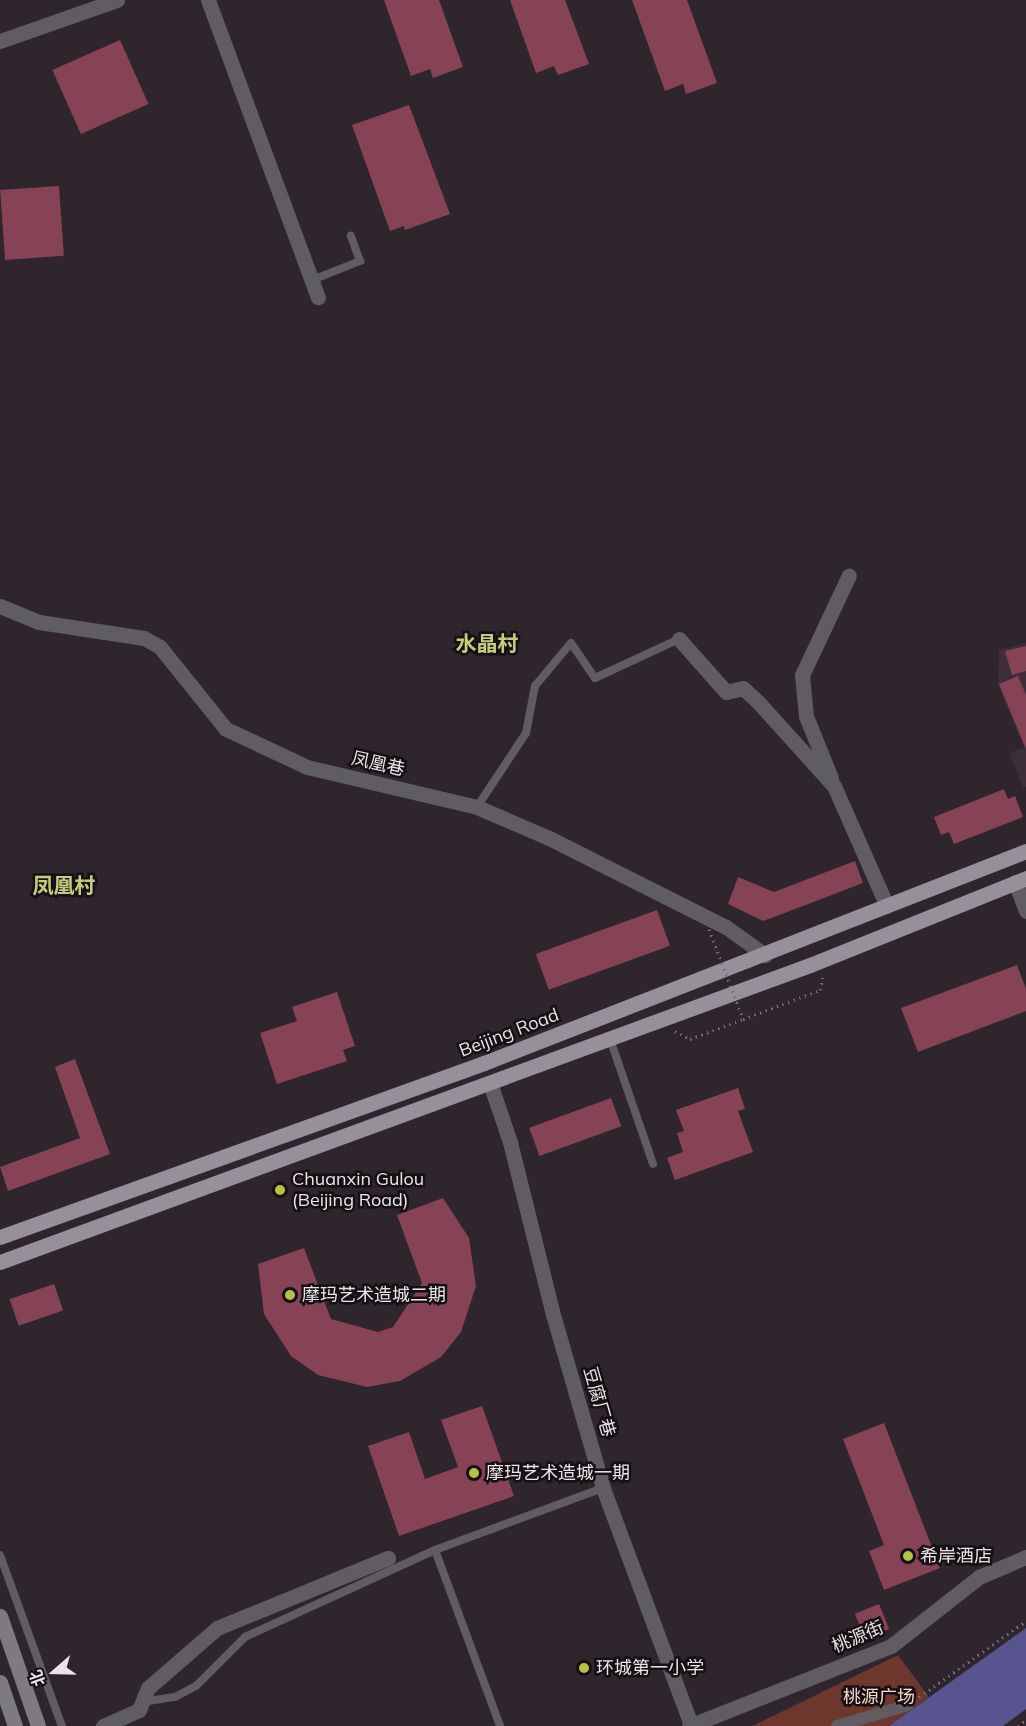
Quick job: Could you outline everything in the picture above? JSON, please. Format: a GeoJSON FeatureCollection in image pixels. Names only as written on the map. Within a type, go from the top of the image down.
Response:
{"type":"FeatureCollection","features":[{"type":"Feature","properties":{"kind":"main road","name":"Beijing Road"},"geometry":{"type":"LineString","coordinates":[[0,1238],[484,1063],[765,956],[1026,851]]}},
{"type":"Feature","properties":{"kind":"main road"},"geometry":{"type":"LineString","coordinates":[[0,1262],[810,965],[1021,880]]}},
{"type":"Feature","properties":{"kind":"main road"},"geometry":{"type":"LineString","coordinates":[[0,1616],[38,1726]]}},
{"type":"Feature","properties":{"kind":"main road"},"geometry":{"type":"LineString","coordinates":[[0,1682],[15,1726]]}},
{"type":"Feature","properties":{"kind":"street"},"geometry":{"type":"LineString","coordinates":[[0,41],[117,0]]}},
{"type":"Feature","properties":{"kind":"street"},"geometry":{"type":"LineString","coordinates":[[208,0],[318,297]]}},
{"type":"Feature","properties":{"kind":"street"},"geometry":{"type":"LineString","coordinates":[[849,575],[802,675],[806,716],[887,906]]}},
{"type":"Feature","properties":{"kind":"street","name":"凤凰巷"},"geometry":{"type":"LineString","coordinates":[[0,606],[39,622],[144,638],[160,647],[226,729],[307,767],[477,807],[549,838],[726,927],[765,956]]}},
{"type":"Feature","properties":{"kind":"street"},"geometry":{"type":"LineString","coordinates":[[680,639],[726,692],[743,688],[759,703],[834,786]]}},
{"type":"Feature","properties":{"kind":"street"},"geometry":{"type":"LineString","coordinates":[[1021,880],[1026,911]]}},
{"type":"Feature","properties":{"kind":"street","name":"豆腐厂巷"},"geometry":{"type":"LineString","coordinates":[[489,1083],[510,1143],[552,1311],[603,1488],[690,1726]]}},
{"type":"Feature","properties":{"kind":"street","name":"桃源街"},"geometry":{"type":"LineString","coordinates":[[690,1726],[891,1646],[979,1577],[1026,1557]]}},
{"type":"Feature","properties":{"kind":"street"},"geometry":{"type":"LineString","coordinates":[[103,1726],[139,1710],[148,1688],[217,1628],[388,1558]]}},
{"type":"Feature","properties":{"kind":"street"},"geometry":{"type":"LineString","coordinates":[[844,1724],[908,1706]]}},
{"type":"Feature","properties":{"kind":"lane"},"geometry":{"type":"LineString","coordinates":[[312,280],[360,261],[351,236]]}},
{"type":"Feature","properties":{"kind":"lane"},"geometry":{"type":"LineString","coordinates":[[477,807],[526,733],[535,686],[571,644],[595,678],[680,639]]}},
{"type":"Feature","properties":{"kind":"lane"},"geometry":{"type":"LineString","coordinates":[[610,1039],[653,1164]]}},
{"type":"Feature","properties":{"kind":"lane"},"geometry":{"type":"LineString","coordinates":[[142,1702],[175,1697],[196,1686],[245,1637],[435,1550],[603,1488]]}},
{"type":"Feature","properties":{"kind":"lane"},"geometry":{"type":"LineString","coordinates":[[435,1550],[500,1726]]}},
{"type":"Feature","properties":{"kind":"lane"},"geometry":{"type":"LineString","coordinates":[[0,1556],[62,1726]]}},
{"type":"Feature","properties":{"kind":"path"},"geometry":{"type":"LineString","coordinates":[[709,929],[742,1019]]}},
{"type":"Feature","properties":{"kind":"path"},"geometry":{"type":"LineString","coordinates":[[690,1039],[820,990]]}},
{"type":"Feature","properties":{"kind":"path"},"geometry":{"type":"LineString","coordinates":[[908,1706],[1026,1621]]}},
{"type":"Feature","properties":{"kind":"path"},"geometry":{"type":"LineString","coordinates":[[1018,1726],[1026,1720]]}},
{"type":"Feature","properties":{"kind":"shaded area"},"geometry":{"type":"Polygon","coordinates":[[[1026,643],[1026,787],[1023,787],[1009,753],[1024,747],[998,685],[999,650],[1026,643]]]}},
{"type":"Feature","properties":{"kind":"shaded area"},"geometry":{"type":"Polygon","coordinates":[[[1026,1628],[1026,1709],[1003,1726],[889,1726],[1026,1628]]]}},
{"type":"Feature","properties":{"kind":"green space","name":"桃源广场"},"geometry":{"type":"Polygon","coordinates":[[[898,1655],[929,1697],[889,1726],[752,1726],[898,1655]]]}},
{"type":"Feature","properties":{"kind":"building"},"geometry":{"type":"Polygon","coordinates":[[[384,0],[439,0],[463,67],[433,78],[430,69],[411,76],[384,0]]]}},
{"type":"Feature","properties":{"kind":"building"},"geometry":{"type":"Polygon","coordinates":[[[510,0],[565,0],[589,64],[558,75],[554,66],[536,73],[510,0]]]}},
{"type":"Feature","properties":{"kind":"building"},"geometry":{"type":"Polygon","coordinates":[[[632,0],[687,0],[717,83],[686,94],[683,84],[665,91],[632,0]]]}},
{"type":"Feature","properties":{"kind":"building"},"geometry":{"type":"Polygon","coordinates":[[[120,40],[148,104],[81,134],[52,70],[120,40]]]}},
{"type":"Feature","properties":{"kind":"building"},"geometry":{"type":"Polygon","coordinates":[[[409,105],[450,214],[405,230],[404,226],[390,231],[352,125],[409,105]]]}},
{"type":"Feature","properties":{"kind":"building"},"geometry":{"type":"Polygon","coordinates":[[[59,186],[64,256],[5,260],[0,190],[59,186]]]}},
{"type":"Feature","properties":{"kind":"building"},"geometry":{"type":"Polygon","coordinates":[[[1026,646],[1026,671],[1012,675],[1005,651],[1026,646]]]}},
{"type":"Feature","properties":{"kind":"building"},"geometry":{"type":"Polygon","coordinates":[[[1018,676],[1026,695],[1026,749],[999,684],[1018,676]]]}},
{"type":"Feature","properties":{"kind":"building"},"geometry":{"type":"Polygon","coordinates":[[[1004,789],[1008,799],[1015,796],[1023,817],[954,844],[949,832],[941,835],[934,817],[1004,789]]]}},
{"type":"Feature","properties":{"kind":"building"},"geometry":{"type":"Polygon","coordinates":[[[855,861],[863,883],[763,921],[728,904],[738,877],[774,892],[855,861]]]}},
{"type":"Feature","properties":{"kind":"building"},"geometry":{"type":"Polygon","coordinates":[[[657,910],[670,946],[549,990],[536,954],[657,910]]]}},
{"type":"Feature","properties":{"kind":"building"},"geometry":{"type":"Polygon","coordinates":[[[1017,965],[1026,989],[1026,1011],[918,1052],[901,1008],[1017,965]]]}},
{"type":"Feature","properties":{"kind":"building"},"geometry":{"type":"Polygon","coordinates":[[[337,992],[355,1046],[343,1050],[347,1061],[277,1084],[260,1033],[297,1021],[292,1007],[337,992]]]}},
{"type":"Feature","properties":{"kind":"building"},"geometry":{"type":"Polygon","coordinates":[[[75,1059],[110,1154],[8,1191],[0,1167],[80,1138],[55,1067],[75,1059]]]}},
{"type":"Feature","properties":{"kind":"building"},"geometry":{"type":"Polygon","coordinates":[[[738,1088],[745,1109],[738,1111],[753,1152],[675,1180],[667,1158],[683,1152],[677,1133],[684,1131],[676,1110],[738,1088]]]}},
{"type":"Feature","properties":{"kind":"building"},"geometry":{"type":"Polygon","coordinates":[[[611,1098],[621,1126],[540,1156],[529,1128],[611,1098]]]}},
{"type":"Feature","properties":{"kind":"building","name":"摩玛艺术造城二期"},"geometry":{"type":"Polygon","coordinates":[[[443,1198],[469,1238],[476,1286],[461,1332],[441,1357],[400,1381],[367,1387],[318,1375],[291,1356],[264,1314],[258,1264],[304,1248],[331,1319],[378,1332],[393,1327],[422,1283],[397,1215],[443,1198]]]}},
{"type":"Feature","properties":{"kind":"building"},"geometry":{"type":"Polygon","coordinates":[[[54,1284],[63,1310],[19,1326],[10,1299],[54,1284]]]}},
{"type":"Feature","properties":{"kind":"building","name":"摩玛艺术造城一期"},"geometry":{"type":"Polygon","coordinates":[[[482,1406],[514,1496],[399,1536],[368,1446],[409,1432],[425,1479],[458,1467],[441,1420],[482,1406]]]}},
{"type":"Feature","properties":{"kind":"building"},"geometry":{"type":"Polygon","coordinates":[[[884,1423],[940,1568],[884,1590],[869,1551],[884,1545],[843,1439],[884,1423]]]}},
{"type":"Feature","properties":{"kind":"building"},"geometry":{"type":"Polygon","coordinates":[[[879,1604],[889,1629],[865,1639],[855,1614],[879,1604]]]}},
{"type":"Feature","properties":{"kind":"place","name":"Chuanxin Gulou (Beijing Road)"},"geometry":{"type":"Point","coordinates":[280,1190]}},
{"type":"Feature","properties":{"kind":"place","name":"摩玛艺术造城二期"},"geometry":{"type":"Point","coordinates":[290,1295]}},
{"type":"Feature","properties":{"kind":"place","name":"摩玛艺术造城一期"},"geometry":{"type":"Point","coordinates":[474,1473]}},
{"type":"Feature","properties":{"kind":"place","name":"希岸酒店"},"geometry":{"type":"Point","coordinates":[908,1556]}},
{"type":"Feature","properties":{"kind":"place","name":"环城第一小学"},"geometry":{"type":"Point","coordinates":[584,1668]}},
{"type":"Feature","properties":{"kind":"district","name":"水晶村"},"geometry":{"type":"Point","coordinates":[487,643]}},
{"type":"Feature","properties":{"kind":"district","name":"凤凰村"},"geometry":{"type":"Point","coordinates":[64,885]}}]}
